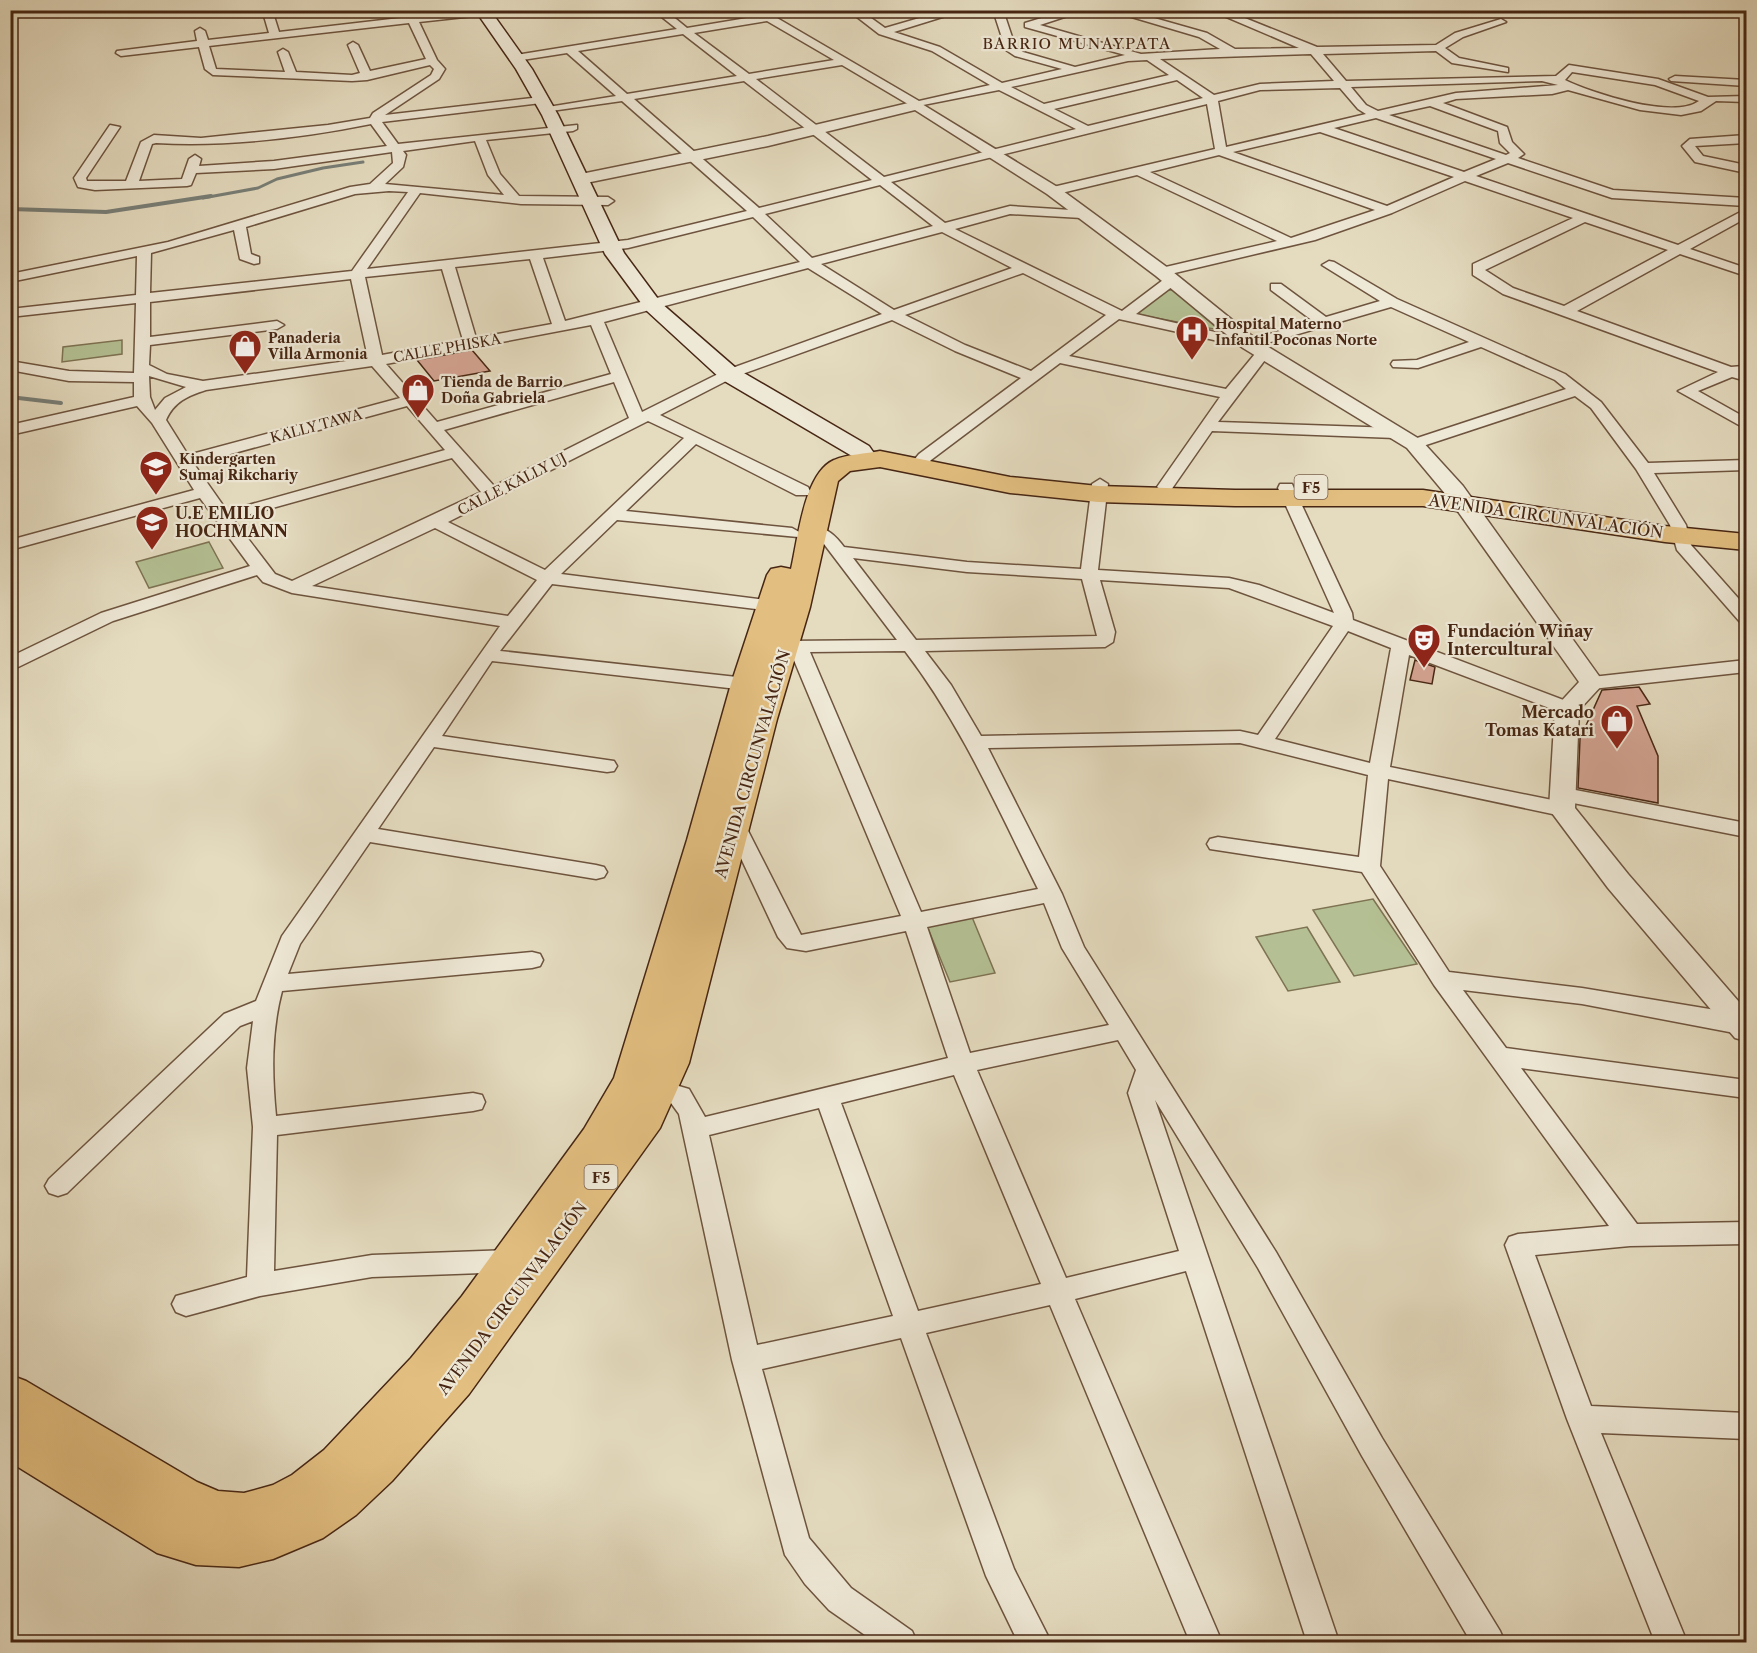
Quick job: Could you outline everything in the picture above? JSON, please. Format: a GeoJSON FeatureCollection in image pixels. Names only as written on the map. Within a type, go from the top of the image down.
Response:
{"type":"FeatureCollection","features":[{"type":"Feature","properties":{"kind":"highway","name":"AVENIDA CIRCUNVALACIÓN"},"geometry":{"type":"LineString","coordinates":[[724,836],[762,719],[792,648],[809,536],[812,491],[843,465],[871,455],[921,461],[1010,485],[1381,496],[1459,496],[1746,542]]}},
{"type":"Feature","properties":{"kind":"highway","name":"AVENIDA CIRCUNVALACIÓN"},"geometry":{"type":"LineString","coordinates":[[1099,489],[1165,487],[1289,493]]}},
{"type":"Feature","properties":{"kind":"highway","name":"AVENIDA CIRCUNVALACIÓN"},"geometry":{"type":"LineString","coordinates":[[1678,530],[1746,531]]}},
{"type":"Feature","properties":{"kind":"highway","name":"AVENIDA CIRCUNVALACIÓN"},"geometry":{"type":"LineString","coordinates":[[10,1395],[195,1505],[218,1513],[244,1515],[282,1505],[309,1490],[340,1465],[378,1425],[434,1363],[477,1309],[598,1140],[646,1085],[670,1063],[703,935],[724,836],[746,684],[773,606],[809,536]]}},
{"type":"Feature","properties":{"kind":"highway","name":"AVENIDA CIRCUNVALACIÓN"},"geometry":{"type":"LineString","coordinates":[[10,1437],[174,1537],[196,1542],[239,1544],[273,1536],[306,1522],[339,1499],[376,1466],[453,1380],[646,1117],[646,1085]]}},
{"type":"Feature","properties":{"kind":"main road"},"geometry":{"type":"LineString","coordinates":[[487,11],[523,57],[565,127],[619,245],[654,307],[738,371],[871,455]]}},
{"type":"Feature","properties":{"kind":"main road"},"geometry":{"type":"LineString","coordinates":[[619,245],[738,371]]}},
{"type":"Feature","properties":{"kind":"street"},"geometry":{"type":"LineString","coordinates":[[658,10],[942,227],[1120,315],[1257,348],[1324,322],[1392,302]]}},
{"type":"Feature","properties":{"kind":"street"},"geometry":{"type":"LineString","coordinates":[[756,10],[917,105],[1053,191],[1167,276],[1257,348],[1414,444],[1459,496],[1574,661],[1592,683]]}},
{"type":"Feature","properties":{"kind":"street"},"geometry":{"type":"LineString","coordinates":[[523,57],[769,18],[782,10]]}},
{"type":"Feature","properties":{"kind":"street"},"geometry":{"type":"LineString","coordinates":[[853,10],[883,32],[936,49],[999,86],[1087,130]]}},
{"type":"Feature","properties":{"kind":"street"},"geometry":{"type":"LineString","coordinates":[[883,32],[960,10]]}},
{"type":"Feature","properties":{"kind":"street"},"geometry":{"type":"LineString","coordinates":[[998,10],[1017,28],[1146,56],[1179,76],[1212,99],[1221,152]]}},
{"type":"Feature","properties":{"kind":"street"},"geometry":{"type":"LineString","coordinates":[[1017,28],[1081,10]]}},
{"type":"Feature","properties":{"kind":"street"},"geometry":{"type":"LineString","coordinates":[[1113,10],[1203,35],[1232,52]]}},
{"type":"Feature","properties":{"kind":"street"},"geometry":{"type":"LineString","coordinates":[[1215,10],[1314,50],[1362,107],[1377,115],[1624,197],[1746,202]]}},
{"type":"Feature","properties":{"kind":"street"},"geometry":{"type":"LineString","coordinates":[[121,53],[487,11]]}},
{"type":"Feature","properties":{"kind":"street"},"geometry":{"type":"LineString","coordinates":[[268,16],[275,36]]}},
{"type":"Feature","properties":{"kind":"street"},"geometry":{"type":"LineString","coordinates":[[336,29],[332,20],[340,16]]}},
{"type":"Feature","properties":{"kind":"street"},"geometry":{"type":"LineString","coordinates":[[375,121],[379,113],[435,77],[440,69],[432,61],[412,20]]}},
{"type":"Feature","properties":{"kind":"street"},"geometry":{"type":"LineString","coordinates":[[588,178],[813,130],[1074,69],[1146,56],[1438,48],[1459,35],[1501,22]]}},
{"type":"Feature","properties":{"kind":"street"},"geometry":{"type":"LineString","coordinates":[[1017,28],[1010,48],[1019,54],[1074,69]]}},
{"type":"Feature","properties":{"kind":"street"},"geometry":{"type":"LineString","coordinates":[[200,31],[213,72],[341,79],[367,77],[432,61]]}},
{"type":"Feature","properties":{"kind":"street"},"geometry":{"type":"LineString","coordinates":[[353,45],[367,77]]}},
{"type":"Feature","properties":{"kind":"street"},"geometry":{"type":"LineString","coordinates":[[1438,48],[1456,61],[1512,72],[1523,79]]}},
{"type":"Feature","properties":{"kind":"street"},"geometry":{"type":"LineString","coordinates":[[570,50],[694,156],[808,262],[893,315],[960,348],[1033,377]]}},
{"type":"Feature","properties":{"kind":"street"},"geometry":{"type":"LineString","coordinates":[[283,52],[292,75]]}},
{"type":"Feature","properties":{"kind":"street"},"geometry":{"type":"LineString","coordinates":[[131,185],[147,142],[154,139],[201,142],[328,129],[375,121],[551,107],[626,98],[843,62]]}},
{"type":"Feature","properties":{"kind":"street"},"geometry":{"type":"LineString","coordinates":[[1053,191],[1456,96],[1552,91],[1563,83],[1569,68],[1620,75],[1674,88],[1707,101]]}},
{"type":"Feature","properties":{"kind":"street"},"geometry":{"type":"LineString","coordinates":[[1043,108],[1179,76]]}},
{"type":"Feature","properties":{"kind":"street"},"geometry":{"type":"LineString","coordinates":[[10,313],[619,245],[757,213],[1260,87],[1523,79],[1563,83],[1597,96],[1660,110],[1696,108],[1715,98],[1746,99]]}},
{"type":"Feature","properties":{"kind":"street"},"geometry":{"type":"LineString","coordinates":[[1675,79],[1746,83]]}},
{"type":"Feature","properties":{"kind":"street"},"geometry":{"type":"LineString","coordinates":[[921,461],[1058,358],[1120,315],[1167,276],[1290,242],[1387,210],[1510,160],[1518,154],[1506,143],[1503,129],[1431,102]]}},
{"type":"Feature","properties":{"kind":"street"},"geometry":{"type":"LineString","coordinates":[[374,187],[399,164],[400,154],[375,121]]}},
{"type":"Feature","properties":{"kind":"street"},"geometry":{"type":"LineString","coordinates":[[114,127],[80,178],[82,184],[95,186],[187,182],[201,142]]}},
{"type":"Feature","properties":{"kind":"street"},"geometry":{"type":"LineString","coordinates":[[192,170],[274,165],[565,127]]}},
{"type":"Feature","properties":{"kind":"street"},"geometry":{"type":"LineString","coordinates":[[1321,128],[1468,176],[1746,273]]}},
{"type":"Feature","properties":{"kind":"street"},"geometry":{"type":"LineString","coordinates":[[479,137],[494,176],[515,200]]}},
{"type":"Feature","properties":{"kind":"street"},"geometry":{"type":"LineString","coordinates":[[1746,137],[1690,143],[1688,146],[1699,159],[1746,169]]}},
{"type":"Feature","properties":{"kind":"street"},"geometry":{"type":"LineString","coordinates":[[1221,152],[1387,210]]}},
{"type":"Feature","properties":{"kind":"street"},"geometry":{"type":"LineString","coordinates":[[393,169],[404,175],[473,195]]}},
{"type":"Feature","properties":{"kind":"street"},"geometry":{"type":"LineString","coordinates":[[1139,171],[1290,242]]}},
{"type":"Feature","properties":{"kind":"street"},"geometry":{"type":"LineString","coordinates":[[10,278],[144,251],[374,187],[416,189],[515,200],[600,201]]}},
{"type":"Feature","properties":{"kind":"street"},"geometry":{"type":"LineString","coordinates":[[416,189],[357,273],[376,361],[436,427],[491,493]]}},
{"type":"Feature","properties":{"kind":"street","name":"CALLE PHISKA"},"geometry":{"type":"LineString","coordinates":[[203,386],[376,361],[596,320],[654,307],[808,262],[1010,210],[1032,208],[1065,214],[1082,214]]}},
{"type":"Feature","properties":{"kind":"street"},"geometry":{"type":"LineString","coordinates":[[1566,311],[1677,248],[1746,213]]}},
{"type":"Feature","properties":{"kind":"street"},"geometry":{"type":"LineString","coordinates":[[1585,217],[1478,267],[1478,272],[1508,291],[1739,374]]}},
{"type":"Feature","properties":{"kind":"street"},"geometry":{"type":"LineString","coordinates":[[239,224],[245,255],[254,260]]}},
{"type":"Feature","properties":{"kind":"street"},"geometry":{"type":"LineString","coordinates":[[144,251],[141,400],[147,413],[158,420],[204,492],[269,578],[291,588],[512,622]]}},
{"type":"Feature","properties":{"kind":"street"},"geometry":{"type":"LineString","coordinates":[[535,255],[560,327]]}},
{"type":"Feature","properties":{"kind":"street"},"geometry":{"type":"LineString","coordinates":[[447,264],[471,344]]}},
{"type":"Feature","properties":{"kind":"street"},"geometry":{"type":"LineString","coordinates":[[1329,265],[1392,302],[1560,377],[1596,405],[1643,468],[1678,530],[1683,546],[1746,618]]}},
{"type":"Feature","properties":{"kind":"street","name":"CALLE KALLY UJ"},"geometry":{"type":"LineString","coordinates":[[291,588],[435,522],[738,371],[1024,268]]}},
{"type":"Feature","properties":{"kind":"street"},"geometry":{"type":"LineString","coordinates":[[1276,287],[1324,322]]}},
{"type":"Feature","properties":{"kind":"street"},"geometry":{"type":"LineString","coordinates":[[596,320],[644,418],[812,491]]}},
{"type":"Feature","properties":{"kind":"street"},"geometry":{"type":"LineString","coordinates":[[142,342],[277,325]]}},
{"type":"Feature","properties":{"kind":"street"},"geometry":{"type":"LineString","coordinates":[[1398,364],[1418,364],[1482,342]]}},
{"type":"Feature","properties":{"kind":"street"},"geometry":{"type":"LineString","coordinates":[[1165,487],[1230,394],[1257,348]]}},
{"type":"Feature","properties":{"kind":"street"},"geometry":{"type":"LineString","coordinates":[[1058,358],[1230,394]]}},
{"type":"Feature","properties":{"kind":"street"},"geometry":{"type":"LineString","coordinates":[[1746,363],[1739,374],[1686,391],[1746,424]]}},
{"type":"Feature","properties":{"kind":"street"},"geometry":{"type":"LineString","coordinates":[[10,365],[69,376],[142,373],[203,386]]}},
{"type":"Feature","properties":{"kind":"street"},"geometry":{"type":"LineString","coordinates":[[436,427],[621,375]]}},
{"type":"Feature","properties":{"kind":"street"},"geometry":{"type":"LineString","coordinates":[[158,420],[165,405],[178,395],[203,386]]}},
{"type":"Feature","properties":{"kind":"street"},"geometry":{"type":"LineString","coordinates":[[1414,444],[1578,390]]}},
{"type":"Feature","properties":{"kind":"street"},"geometry":{"type":"LineString","coordinates":[[10,430],[141,400]]}},
{"type":"Feature","properties":{"kind":"street","name":"KALLY TAWA"},"geometry":{"type":"LineString","coordinates":[[185,461],[411,400]]}},
{"type":"Feature","properties":{"kind":"street"},"geometry":{"type":"LineString","coordinates":[[1208,426],[1395,433]]}},
{"type":"Feature","properties":{"kind":"street"},"geometry":{"type":"LineString","coordinates":[[260,1285],[265,1127],[259,1068],[269,995],[290,942],[487,655],[547,578],[694,438]]}},
{"type":"Feature","properties":{"kind":"street"},"geometry":{"type":"LineString","coordinates":[[222,517],[457,452]]}},
{"type":"Feature","properties":{"kind":"street"},"geometry":{"type":"LineString","coordinates":[[1643,468],[1746,465]]}},
{"type":"Feature","properties":{"kind":"street"},"geometry":{"type":"LineString","coordinates":[[1099,489],[1089,574],[1106,632],[1106,638],[1098,643],[910,644],[792,648],[914,922],[962,1064],[1206,1642]]}},
{"type":"Feature","properties":{"kind":"street"},"geometry":{"type":"LineString","coordinates":[[10,545],[204,492]]}},
{"type":"Feature","properties":{"kind":"street"},"geometry":{"type":"LineString","coordinates":[[1263,742],[1344,623],[1343,613],[1289,493]]}},
{"type":"Feature","properties":{"kind":"street"},"geometry":{"type":"LineString","coordinates":[[613,515],[809,536],[967,567],[1229,583],[1344,623],[1568,708]]}},
{"type":"Feature","properties":{"kind":"street"},"geometry":{"type":"LineString","coordinates":[[435,522],[547,578],[773,606]]}},
{"type":"Feature","properties":{"kind":"street"},"geometry":{"type":"LineString","coordinates":[[809,536],[910,644],[941,685],[975,742],[1051,894],[1073,948],[1126,1030],[1279,1280],[1372,1447],[1489,1642]]}},
{"type":"Feature","properties":{"kind":"street"},"geometry":{"type":"LineString","coordinates":[[10,665],[106,617],[261,568]]}},
{"type":"Feature","properties":{"kind":"street"},"geometry":{"type":"LineString","coordinates":[[1401,646],[1379,771],[1370,866],[1442,979],[1630,1235]]}},
{"type":"Feature","properties":{"kind":"street"},"geometry":{"type":"LineString","coordinates":[[487,655],[746,684]]}},
{"type":"Feature","properties":{"kind":"street"},"geometry":{"type":"LineString","coordinates":[[1746,666],[1592,683],[1568,708],[1563,802],[1618,881],[1746,1027]]}},
{"type":"Feature","properties":{"kind":"street"},"geometry":{"type":"LineString","coordinates":[[975,742],[1240,737],[1379,771],[1746,830]]}},
{"type":"Feature","properties":{"kind":"street"},"geometry":{"type":"LineString","coordinates":[[429,740],[607,766]]}},
{"type":"Feature","properties":{"kind":"street"},"geometry":{"type":"LineString","coordinates":[[363,834],[596,872]]}},
{"type":"Feature","properties":{"kind":"street"},"geometry":{"type":"LineString","coordinates":[[724,836],[789,937],[795,942],[806,943],[1051,894]]}},
{"type":"Feature","properties":{"kind":"street"},"geometry":{"type":"LineString","coordinates":[[1218,844],[1370,866]]}},
{"type":"Feature","properties":{"kind":"street"},"geometry":{"type":"LineString","coordinates":[[58,1186],[232,1020],[269,995],[532,960]]}},
{"type":"Feature","properties":{"kind":"street"},"geometry":{"type":"LineString","coordinates":[[1442,979],[1582,996],[1746,1027]]}},
{"type":"Feature","properties":{"kind":"street"},"geometry":{"type":"LineString","coordinates":[[694,1129],[962,1064],[1126,1030]]}},
{"type":"Feature","properties":{"kind":"street"},"geometry":{"type":"LineString","coordinates":[[1500,1056],[1746,1089]]}},
{"type":"Feature","properties":{"kind":"street"},"geometry":{"type":"LineString","coordinates":[[1149,1068],[1140,1093],[1323,1642]]}},
{"type":"Feature","properties":{"kind":"street"},"geometry":{"type":"LineString","coordinates":[[646,1085],[680,1096],[686,1101],[746,1360],[796,1545],[816,1573],[840,1599],[902,1642]]}},
{"type":"Feature","properties":{"kind":"street"},"geometry":{"type":"LineString","coordinates":[[826,1097],[1001,1576],[1035,1642]]}},
{"type":"Feature","properties":{"kind":"street"},"geometry":{"type":"LineString","coordinates":[[265,1127],[473,1102]]}},
{"type":"Feature","properties":{"kind":"street"},"geometry":{"type":"LineString","coordinates":[[1671,1642],[1581,1419],[1518,1245],[1630,1235],[1746,1233]]}},
{"type":"Feature","properties":{"kind":"street"},"geometry":{"type":"LineString","coordinates":[[746,1360],[1058,1293],[1195,1258]]}},
{"type":"Feature","properties":{"kind":"street"},"geometry":{"type":"LineString","coordinates":[[186,1304],[260,1285],[372,1266],[510,1261]]}},
{"type":"Feature","properties":{"kind":"street"},"geometry":{"type":"LineString","coordinates":[[1581,1419],[1746,1426]]}},
{"type":"Feature","properties":{"kind":"green space"},"geometry":{"type":"Polygon","coordinates":[[[1166,290],[1174,290],[1219,330],[1135,314],[1166,290]]]}},
{"type":"Feature","properties":{"kind":"green space"},"geometry":{"type":"Polygon","coordinates":[[[122,340],[122,354],[62,362],[63,347],[122,340]]]}},
{"type":"Feature","properties":{"kind":"green space"},"geometry":{"type":"Polygon","coordinates":[[[209,542],[223,568],[149,588],[136,562],[209,542]]]}},
{"type":"Feature","properties":{"kind":"green space"},"geometry":{"type":"Polygon","coordinates":[[[1373,899],[1417,964],[1354,976],[1313,910],[1373,899]]]}},
{"type":"Feature","properties":{"kind":"green space"},"geometry":{"type":"Polygon","coordinates":[[[972,917],[995,973],[950,982],[927,926],[972,917]]]}},
{"type":"Feature","properties":{"kind":"green space"},"geometry":{"type":"Polygon","coordinates":[[[1307,927],[1340,982],[1288,991],[1256,937],[1307,927]]]}},
{"type":"Feature","properties":{"kind":"building"},"geometry":{"type":"Polygon","coordinates":[[[472,350],[490,371],[434,381],[417,360],[472,350]]]}},
{"type":"Feature","properties":{"kind":"building","name":"Fundación Wiñay Intercultural"},"geometry":{"type":"Polygon","coordinates":[[[1415,660],[1435,667],[1432,684],[1410,680],[1415,660]]]}},
{"type":"Feature","properties":{"kind":"building","name":"Mercado Tomas Katari"},"geometry":{"type":"Polygon","coordinates":[[[1639,687],[1650,704],[1637,706],[1658,756],[1658,803],[1578,788],[1580,739],[1602,690],[1639,687]]]}},
{"type":"Feature","properties":{"kind":"waterway"},"geometry":{"type":"LineString","coordinates":[[203,198],[258,188],[277,179],[323,168],[363,162]]}},
{"type":"Feature","properties":{"kind":"waterway"},"geometry":{"type":"LineString","coordinates":[[10,209],[106,212],[211,196]]}},
{"type":"Feature","properties":{"kind":"waterway"},"geometry":{"type":"LineString","coordinates":[[10,397],[61,403]]}},
{"type":"Feature","properties":{"kind":"place","name":"Hospital Materno Infantil Poconas Norte"},"geometry":{"type":"Point","coordinates":[1192,361]}},
{"type":"Feature","properties":{"kind":"place","name":"Panaderia Villa Armonia"},"geometry":{"type":"Point","coordinates":[245,375]}},
{"type":"Feature","properties":{"kind":"place","name":"Tienda de Barrio Doña Gabriela"},"geometry":{"type":"Point","coordinates":[418,419]}},
{"type":"Feature","properties":{"kind":"place","name":"Kindergarten Sumaj Rikchariy"},"geometry":{"type":"Point","coordinates":[156,496]}},
{"type":"Feature","properties":{"kind":"place","name":"U.E EMILIO HOCHMANN"},"geometry":{"type":"Point","coordinates":[152,551]}},
{"type":"Feature","properties":{"kind":"place","name":"Fundación Wiñay Intercultural"},"geometry":{"type":"Point","coordinates":[1424,669]}},
{"type":"Feature","properties":{"kind":"place","name":"Mercado Tomas Katari"},"geometry":{"type":"Point","coordinates":[1617,750]}},
{"type":"Feature","properties":{"kind":"district","name":"BARRIO MUNAYPATA"},"geometry":{"type":"Point","coordinates":[1077,43]}}]}
